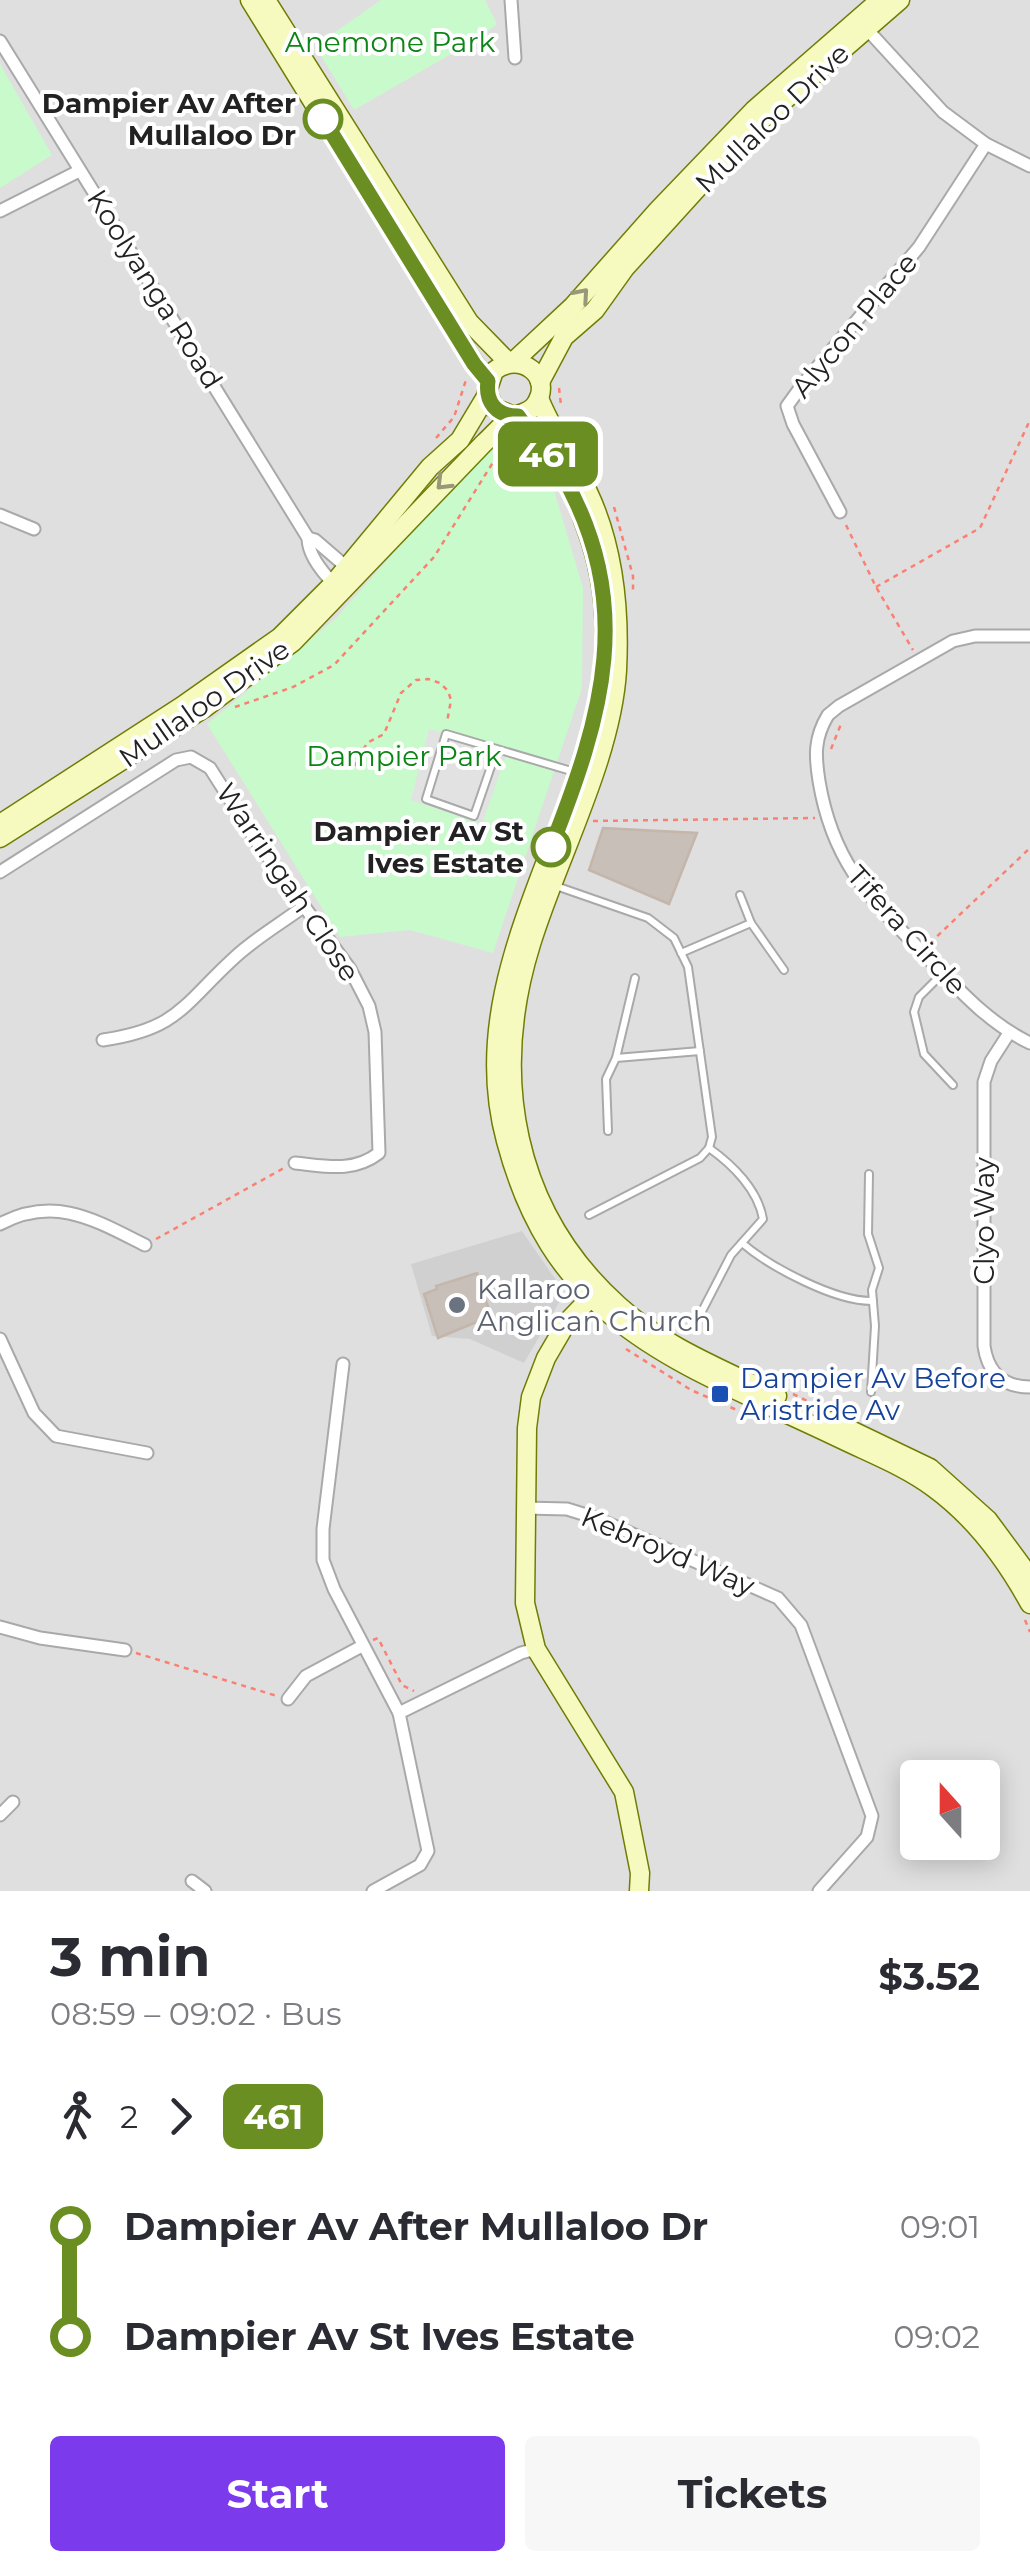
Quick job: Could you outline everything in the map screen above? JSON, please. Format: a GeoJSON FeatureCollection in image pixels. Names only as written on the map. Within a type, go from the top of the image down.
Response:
{"type":"FeatureCollection","features":[{"type":"Feature","properties":{"kind":"main road"},"geometry":{"type":"LineString","coordinates":[[250,0],[474,364],[497,410],[516,416],[560,471],[585,524],[599,568],[604,676],[597,715],[515,949],[498,1024],[500,1116],[524,1196],[558,1258],[651,1347],[884,1459],[934,1488],[991,1544],[1027,1610]]}},
{"type":"Feature","properties":{"kind":"main road"},"geometry":{"type":"LineString","coordinates":[[266,0],[468,322],[511,363],[530,368],[605,533],[617,626],[617,668],[610,718],[531,943],[515,1001],[509,1068],[514,1122],[532,1181],[595,1292],[672,1343],[930,1468],[988,1520],[1030,1577]]}},
{"type":"Feature","properties":{"kind":"main road","name":"Mullaloo Drive"},"geometry":{"type":"LineString","coordinates":[[539,390],[564,337],[595,310],[625,268],[757,124],[862,24],[880,0]]}},
{"type":"Feature","properties":{"kind":"main road","name":"Mullaloo Drive"},"geometry":{"type":"LineString","coordinates":[[511,363],[573,306],[754,110],[862,24],[900,0]]}},
{"type":"Feature","properties":{"kind":"main road"},"geometry":{"type":"LineString","coordinates":[[488,388],[496,369],[511,363]]}},
{"type":"Feature","properties":{"kind":"main road","name":"Mullaloo Drive"},"geometry":{"type":"LineString","coordinates":[[0,838],[254,673],[293,642],[352,572],[430,467],[460,440],[488,388]]}},
{"type":"Feature","properties":{"kind":"main road"},"geometry":{"type":"LineString","coordinates":[[516,416],[529,411],[539,390]]}},
{"type":"Feature","properties":{"kind":"main road","name":"Mullaloo Drive"},"geometry":{"type":"LineString","coordinates":[[352,572],[516,416]]}},
{"type":"Feature","properties":{"kind":"main road","name":"Mullaloo Drive"},"geometry":{"type":"LineString","coordinates":[[0,824],[266,648],[338,588]]}},
{"type":"Feature","properties":{"kind":"main road"},"geometry":{"type":"LineString","coordinates":[[595,1292],[557,1339],[531,1398],[524,1604],[536,1649],[624,1792],[640,1873],[638,1891]]}},
{"type":"Feature","properties":{"kind":"street"},"geometry":{"type":"LineString","coordinates":[[511,0],[515,58]]}},
{"type":"Feature","properties":{"kind":"street"},"geometry":{"type":"LineString","coordinates":[[862,24],[944,112],[986,144],[1030,166]]}},
{"type":"Feature","properties":{"kind":"street","name":"Koolyanga Road"},"geometry":{"type":"LineString","coordinates":[[0,41],[216,386],[308,538],[313,556],[338,588]]}},
{"type":"Feature","properties":{"kind":"street","name":"Alycon Place"},"geometry":{"type":"LineString","coordinates":[[840,512],[790,419],[787,406],[919,248],[986,144]]}},
{"type":"Feature","properties":{"kind":"street"},"geometry":{"type":"LineString","coordinates":[[0,211],[79,171]]}},
{"type":"Feature","properties":{"kind":"street"},"geometry":{"type":"LineString","coordinates":[[0,516],[34,529]]}},
{"type":"Feature","properties":{"kind":"street","name":"Koolyanga Road"},"geometry":{"type":"LineString","coordinates":[[308,538],[352,572]]}},
{"type":"Feature","properties":{"kind":"street","name":"Tifera Circle"},"geometry":{"type":"LineString","coordinates":[[1030,636],[964,638],[919,660],[840,706],[821,728],[815,752],[827,818],[856,880],[943,973],[1009,1033],[1030,1042]]}},
{"type":"Feature","properties":{"kind":"street","name":"Warringah Close"},"geometry":{"type":"LineString","coordinates":[[0,872],[176,760],[191,757],[210,768],[302,907],[350,969],[368,1006],[374,1032],[379,1153],[366,1164],[348,1168],[295,1163]]}},
{"type":"Feature","properties":{"kind":"street"},"geometry":{"type":"LineString","coordinates":[[103,1040],[132,1036],[162,1024],[198,997],[236,956],[302,907]]}},
{"type":"Feature","properties":{"kind":"street","name":"Clyo Way"},"geometry":{"type":"LineString","coordinates":[[1009,1033],[991,1061],[984,1082],[984,1346],[990,1370],[998,1378],[1006,1384],[1030,1387]]}},
{"type":"Feature","properties":{"kind":"street"},"geometry":{"type":"LineString","coordinates":[[0,1224],[48,1209],[85,1215],[146,1245]]}},
{"type":"Feature","properties":{"kind":"street"},"geometry":{"type":"LineString","coordinates":[[0,1338],[34,1412],[56,1436],[147,1453]]}},
{"type":"Feature","properties":{"kind":"street"},"geometry":{"type":"LineString","coordinates":[[343,1364],[323,1530],[323,1560],[362,1646],[400,1713],[428,1851],[420,1864],[381,1889]]}},
{"type":"Feature","properties":{"kind":"street","name":"Kebroyd Way"},"geometry":{"type":"LineString","coordinates":[[525,1508],[566,1508],[596,1518],[778,1598],[801,1624],[872,1816],[867,1838],[820,1891]]}},
{"type":"Feature","properties":{"kind":"street"},"geometry":{"type":"LineString","coordinates":[[0,1627],[40,1638],[125,1650]]}},
{"type":"Feature","properties":{"kind":"street"},"geometry":{"type":"LineString","coordinates":[[288,1699],[306,1676],[362,1646]]}},
{"type":"Feature","properties":{"kind":"street"},"geometry":{"type":"LineString","coordinates":[[400,1713],[536,1649]]}},
{"type":"Feature","properties":{"kind":"street"},"geometry":{"type":"LineString","coordinates":[[0,1816],[13,1802]]}},
{"type":"Feature","properties":{"kind":"street"},"geometry":{"type":"LineString","coordinates":[[192,1881],[205,1891]]}},
{"type":"Feature","properties":{"kind":"lane"},"geometry":{"type":"LineString","coordinates":[[497,748],[474,816],[426,799],[446,734],[497,748],[579,774]]}},
{"type":"Feature","properties":{"kind":"lane"},"geometry":{"type":"LineString","coordinates":[[554,884],[648,918],[674,938],[688,966],[712,1136],[709,1148],[700,1158],[589,1215]]}},
{"type":"Feature","properties":{"kind":"lane"},"geometry":{"type":"LineString","coordinates":[[740,895],[751,923],[784,970]]}},
{"type":"Feature","properties":{"kind":"lane"},"geometry":{"type":"LineString","coordinates":[[681,953],[751,923]]}},
{"type":"Feature","properties":{"kind":"lane"},"geometry":{"type":"LineString","coordinates":[[943,973],[919,997],[914,1012],[924,1054],[953,1085]]}},
{"type":"Feature","properties":{"kind":"lane"},"geometry":{"type":"LineString","coordinates":[[608,1130],[606,1079],[616,1058],[635,978]]}},
{"type":"Feature","properties":{"kind":"lane"},"geometry":{"type":"LineString","coordinates":[[616,1058],[700,1051]]}},
{"type":"Feature","properties":{"kind":"lane"},"geometry":{"type":"LineString","coordinates":[[699,1317],[731,1255],[763,1219],[760,1199],[709,1148]]}},
{"type":"Feature","properties":{"kind":"lane"},"geometry":{"type":"LineString","coordinates":[[870,1174],[868,1234],[880,1268],[872,1290],[871,1392]]}},
{"type":"Feature","properties":{"kind":"lane"},"geometry":{"type":"LineString","coordinates":[[742,1243],[759,1258],[854,1302],[873,1301]]}},
{"type":"Feature","properties":{"kind":"path"},"geometry":{"type":"LineString","coordinates":[[432,443],[454,417],[466,386],[466,373]]}},
{"type":"Feature","properties":{"kind":"path"},"geometry":{"type":"LineString","coordinates":[[876,587],[980,528],[1030,420]]}},
{"type":"Feature","properties":{"kind":"path"},"geometry":{"type":"LineString","coordinates":[[840,512],[876,587],[919,660]]}},
{"type":"Feature","properties":{"kind":"path"},"geometry":{"type":"LineString","coordinates":[[324,764],[340,769],[355,765],[367,743],[384,734],[410,683],[420,679],[440,682],[448,690],[451,700],[446,734]]}},
{"type":"Feature","properties":{"kind":"path"},"geometry":{"type":"LineString","coordinates":[[829,754],[843,718]]}},
{"type":"Feature","properties":{"kind":"path"},"geometry":{"type":"LineString","coordinates":[[582,821],[827,818]]}},
{"type":"Feature","properties":{"kind":"path"},"geometry":{"type":"LineString","coordinates":[[922,952],[1030,848]]}},
{"type":"Feature","properties":{"kind":"path"},"geometry":{"type":"LineString","coordinates":[[146,1245],[295,1163]]}},
{"type":"Feature","properties":{"kind":"path"},"geometry":{"type":"LineString","coordinates":[[622,1346],[691,1390],[744,1414]]}},
{"type":"Feature","properties":{"kind":"path"},"geometry":{"type":"LineString","coordinates":[[1027,1610],[1030,1632]]}},
{"type":"Feature","properties":{"kind":"path"},"geometry":{"type":"LineString","coordinates":[[362,1646],[378,1638],[402,1684],[413,1691],[423,1690]]}},
{"type":"Feature","properties":{"kind":"path"},"geometry":{"type":"LineString","coordinates":[[125,1650],[288,1699]]}},
{"type":"Feature","properties":{"kind":"shaded area"},"geometry":{"type":"Polygon","coordinates":[[[0,0],[1030,0],[1030,1891],[0,1891],[0,0]]]}},
{"type":"Feature","properties":{"kind":"shaded area"},"geometry":{"type":"Polygon","coordinates":[[[429,729],[507,752],[482,824],[411,800],[429,729]]]}},
{"type":"Feature","properties":{"kind":"shaded area"},"geometry":{"type":"Polygon","coordinates":[[[522,1231],[562,1289],[561,1299],[524,1363],[470,1339],[432,1336],[411,1264],[522,1231]]]}},
{"type":"Feature","properties":{"kind":"green space","name":"Anemone Park"},"geometry":{"type":"Polygon","coordinates":[[[381,0],[485,0],[497,24],[354,110],[315,46],[381,0]]]}},
{"type":"Feature","properties":{"kind":"green space"},"geometry":{"type":"Polygon","coordinates":[[[0,64],[52,155],[0,188],[0,64]]]}},
{"type":"Feature","properties":{"kind":"green space","name":"Dampier Park"},"geometry":{"type":"Polygon","coordinates":[[[491,442],[520,443],[551,480],[583,588],[582,688],[493,953],[410,930],[340,937],[207,724],[336,618],[491,442]]]}},
{"type":"Feature","properties":{"kind":"building"},"geometry":{"type":"Polygon","coordinates":[[[603,828],[697,833],[669,904],[589,870],[603,828]]]}},
{"type":"Feature","properties":{"kind":"building","name":"Kallaroo Anglican Church"},"geometry":{"type":"Polygon","coordinates":[[[477,1273],[491,1316],[438,1338],[424,1294],[437,1289],[436,1286],[477,1273]]]}},
{"type":"Feature","properties":{"kind":"bus line","name":"461"},"geometry":{"type":"LineString","coordinates":[[323,119],[488,381],[487,396],[492,405],[503,414],[518,416],[560,471],[592,544],[603,606],[604,676],[590,741],[551,847]]}},
{"type":"Feature","properties":{"kind":"place","name":"Dampier Av After Mullaloo Dr"},"geometry":{"type":"Point","coordinates":[323,119]}},
{"type":"Feature","properties":{"kind":"place","name":"Dampier Av St Ives Estate"},"geometry":{"type":"Point","coordinates":[551,847]}},
{"type":"Feature","properties":{"kind":"place","name":"Kallaroo Anglican Church"},"geometry":{"type":"Point","coordinates":[457,1305]}},
{"type":"Feature","properties":{"kind":"place","name":"Dampier Av Before Aristride Av"},"geometry":{"type":"Point","coordinates":[720,1394]}}]}
